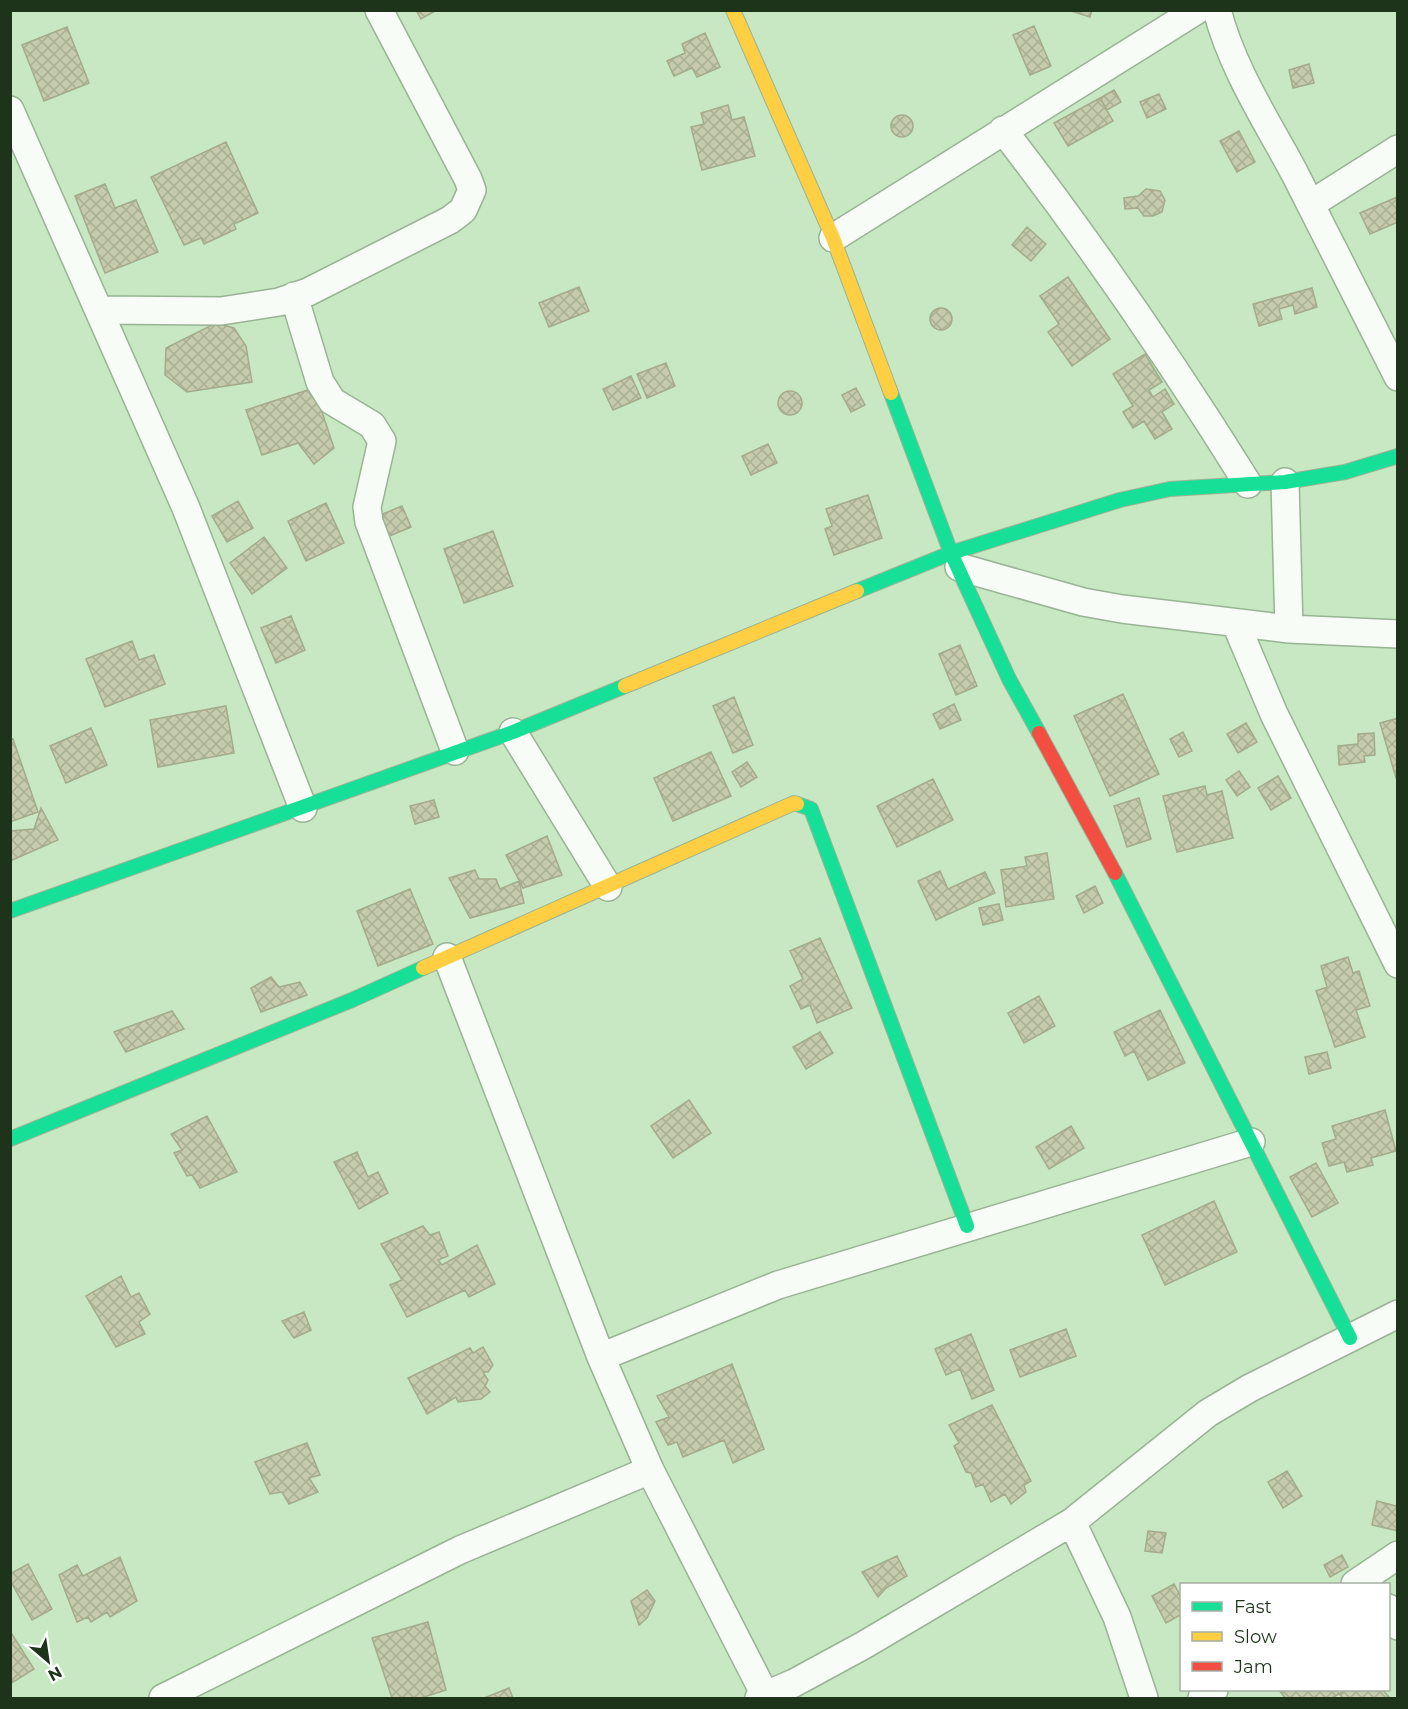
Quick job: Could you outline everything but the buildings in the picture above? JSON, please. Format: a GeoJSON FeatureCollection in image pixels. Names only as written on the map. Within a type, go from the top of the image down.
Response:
{"type":"FeatureCollection","features":[{"type":"Feature","properties":{"kind":"street"},"geometry":{"type":"LineString","coordinates":[[99,310],[221,311],[279,302],[340,276],[450,220],[463,210],[470,200],[472,190],[468,179],[379,10]]}},
{"type":"Feature","properties":{"kind":"street"},"geometry":{"type":"LineString","coordinates":[[733,10],[833,238],[955,560],[1009,679],[1144,926],[1350,1338]]}},
{"type":"Feature","properties":{"kind":"street"},"geometry":{"type":"LineString","coordinates":[[833,238],[1197,10]]}},
{"type":"Feature","properties":{"kind":"street"},"geometry":{"type":"LineString","coordinates":[[1217,10],[1225,39],[1236,64],[1311,204],[1398,377]]}},
{"type":"Feature","properties":{"kind":"street"},"geometry":{"type":"LineString","coordinates":[[10,110],[186,508],[303,808]]}},
{"type":"Feature","properties":{"kind":"street"},"geometry":{"type":"LineString","coordinates":[[1003,130],[1053,195],[1145,325],[1248,484]]}},
{"type":"Feature","properties":{"kind":"street"},"geometry":{"type":"LineString","coordinates":[[1311,204],[1398,149]]}},
{"type":"Feature","properties":{"kind":"street"},"geometry":{"type":"LineString","coordinates":[[294,296],[320,382],[332,401],[372,425],[382,441],[367,507],[369,522],[455,752]]}},
{"type":"Feature","properties":{"kind":"street"},"geometry":{"type":"LineString","coordinates":[[10,912],[513,732],[955,560],[1120,500],[1170,489],[1286,482],[1345,472],[1398,456]]}},
{"type":"Feature","properties":{"kind":"street"},"geometry":{"type":"LineString","coordinates":[[1286,482],[1289,629]]}},
{"type":"Feature","properties":{"kind":"street"},"geometry":{"type":"LineString","coordinates":[[955,560],[1083,602],[1174,617],[1236,624],[1398,634]]}},
{"type":"Feature","properties":{"kind":"street"},"geometry":{"type":"LineString","coordinates":[[1236,624],[1274,714],[1398,964]]}},
{"type":"Feature","properties":{"kind":"street"},"geometry":{"type":"LineString","coordinates":[[513,732],[609,887]]}},
{"type":"Feature","properties":{"kind":"street"},"geometry":{"type":"LineString","coordinates":[[10,1139],[341,1005],[794,803],[811,809],[967,1226]]}},
{"type":"Feature","properties":{"kind":"street"},"geometry":{"type":"LineString","coordinates":[[447,957],[601,1357],[650,1470],[762,1696],[799,1691],[1072,1522],[1208,1413],[1250,1388],[1398,1314]]}},
{"type":"Feature","properties":{"kind":"street"},"geometry":{"type":"LineString","coordinates":[[601,1357],[778,1285],[1251,1142]]}},
{"type":"Feature","properties":{"kind":"street"},"geometry":{"type":"LineString","coordinates":[[163,1698],[460,1550],[650,1470]]}},
{"type":"Feature","properties":{"kind":"street"},"geometry":{"type":"LineString","coordinates":[[1072,1522],[1117,1617],[1144,1698]]}},
{"type":"Feature","properties":{"kind":"street"},"geometry":{"type":"LineString","coordinates":[[1368,1580],[1398,1555]]}},
{"type":"Feature","properties":{"kind":"street"},"geometry":{"type":"LineString","coordinates":[[1390,1610],[1398,1626]]}},
{"type":"Feature","properties":{"kind":"traffic: fast"},"geometry":{"type":"LineString","coordinates":[[891,393],[951,553],[1009,679],[1039,733]]}},
{"type":"Feature","properties":{"kind":"traffic: fast"},"geometry":{"type":"LineString","coordinates":[[857,591],[951,553],[1120,500],[1170,489],[1285,482],[1345,472],[1398,456]]}},
{"type":"Feature","properties":{"kind":"traffic: fast"},"geometry":{"type":"LineString","coordinates":[[10,911],[513,732],[625,686]]}},
{"type":"Feature","properties":{"kind":"traffic: fast"},"geometry":{"type":"LineString","coordinates":[[797,804],[811,809],[967,1226]]}},
{"type":"Feature","properties":{"kind":"traffic: fast"},"geometry":{"type":"LineString","coordinates":[[1115,873],[1350,1338]]}},
{"type":"Feature","properties":{"kind":"traffic: fast"},"geometry":{"type":"LineString","coordinates":[[10,1139],[352,1000],[423,968]]}},
{"type":"Feature","properties":{"kind":"traffic: slow"},"geometry":{"type":"LineString","coordinates":[[733,10],[833,238],[891,393]]}},
{"type":"Feature","properties":{"kind":"traffic: slow"},"geometry":{"type":"LineString","coordinates":[[625,686],[857,591]]}},
{"type":"Feature","properties":{"kind":"traffic: slow"},"geometry":{"type":"LineString","coordinates":[[423,968],[794,803],[797,804]]}},
{"type":"Feature","properties":{"kind":"traffic: jam"},"geometry":{"type":"LineString","coordinates":[[1039,733],[1115,873]]}}]}
